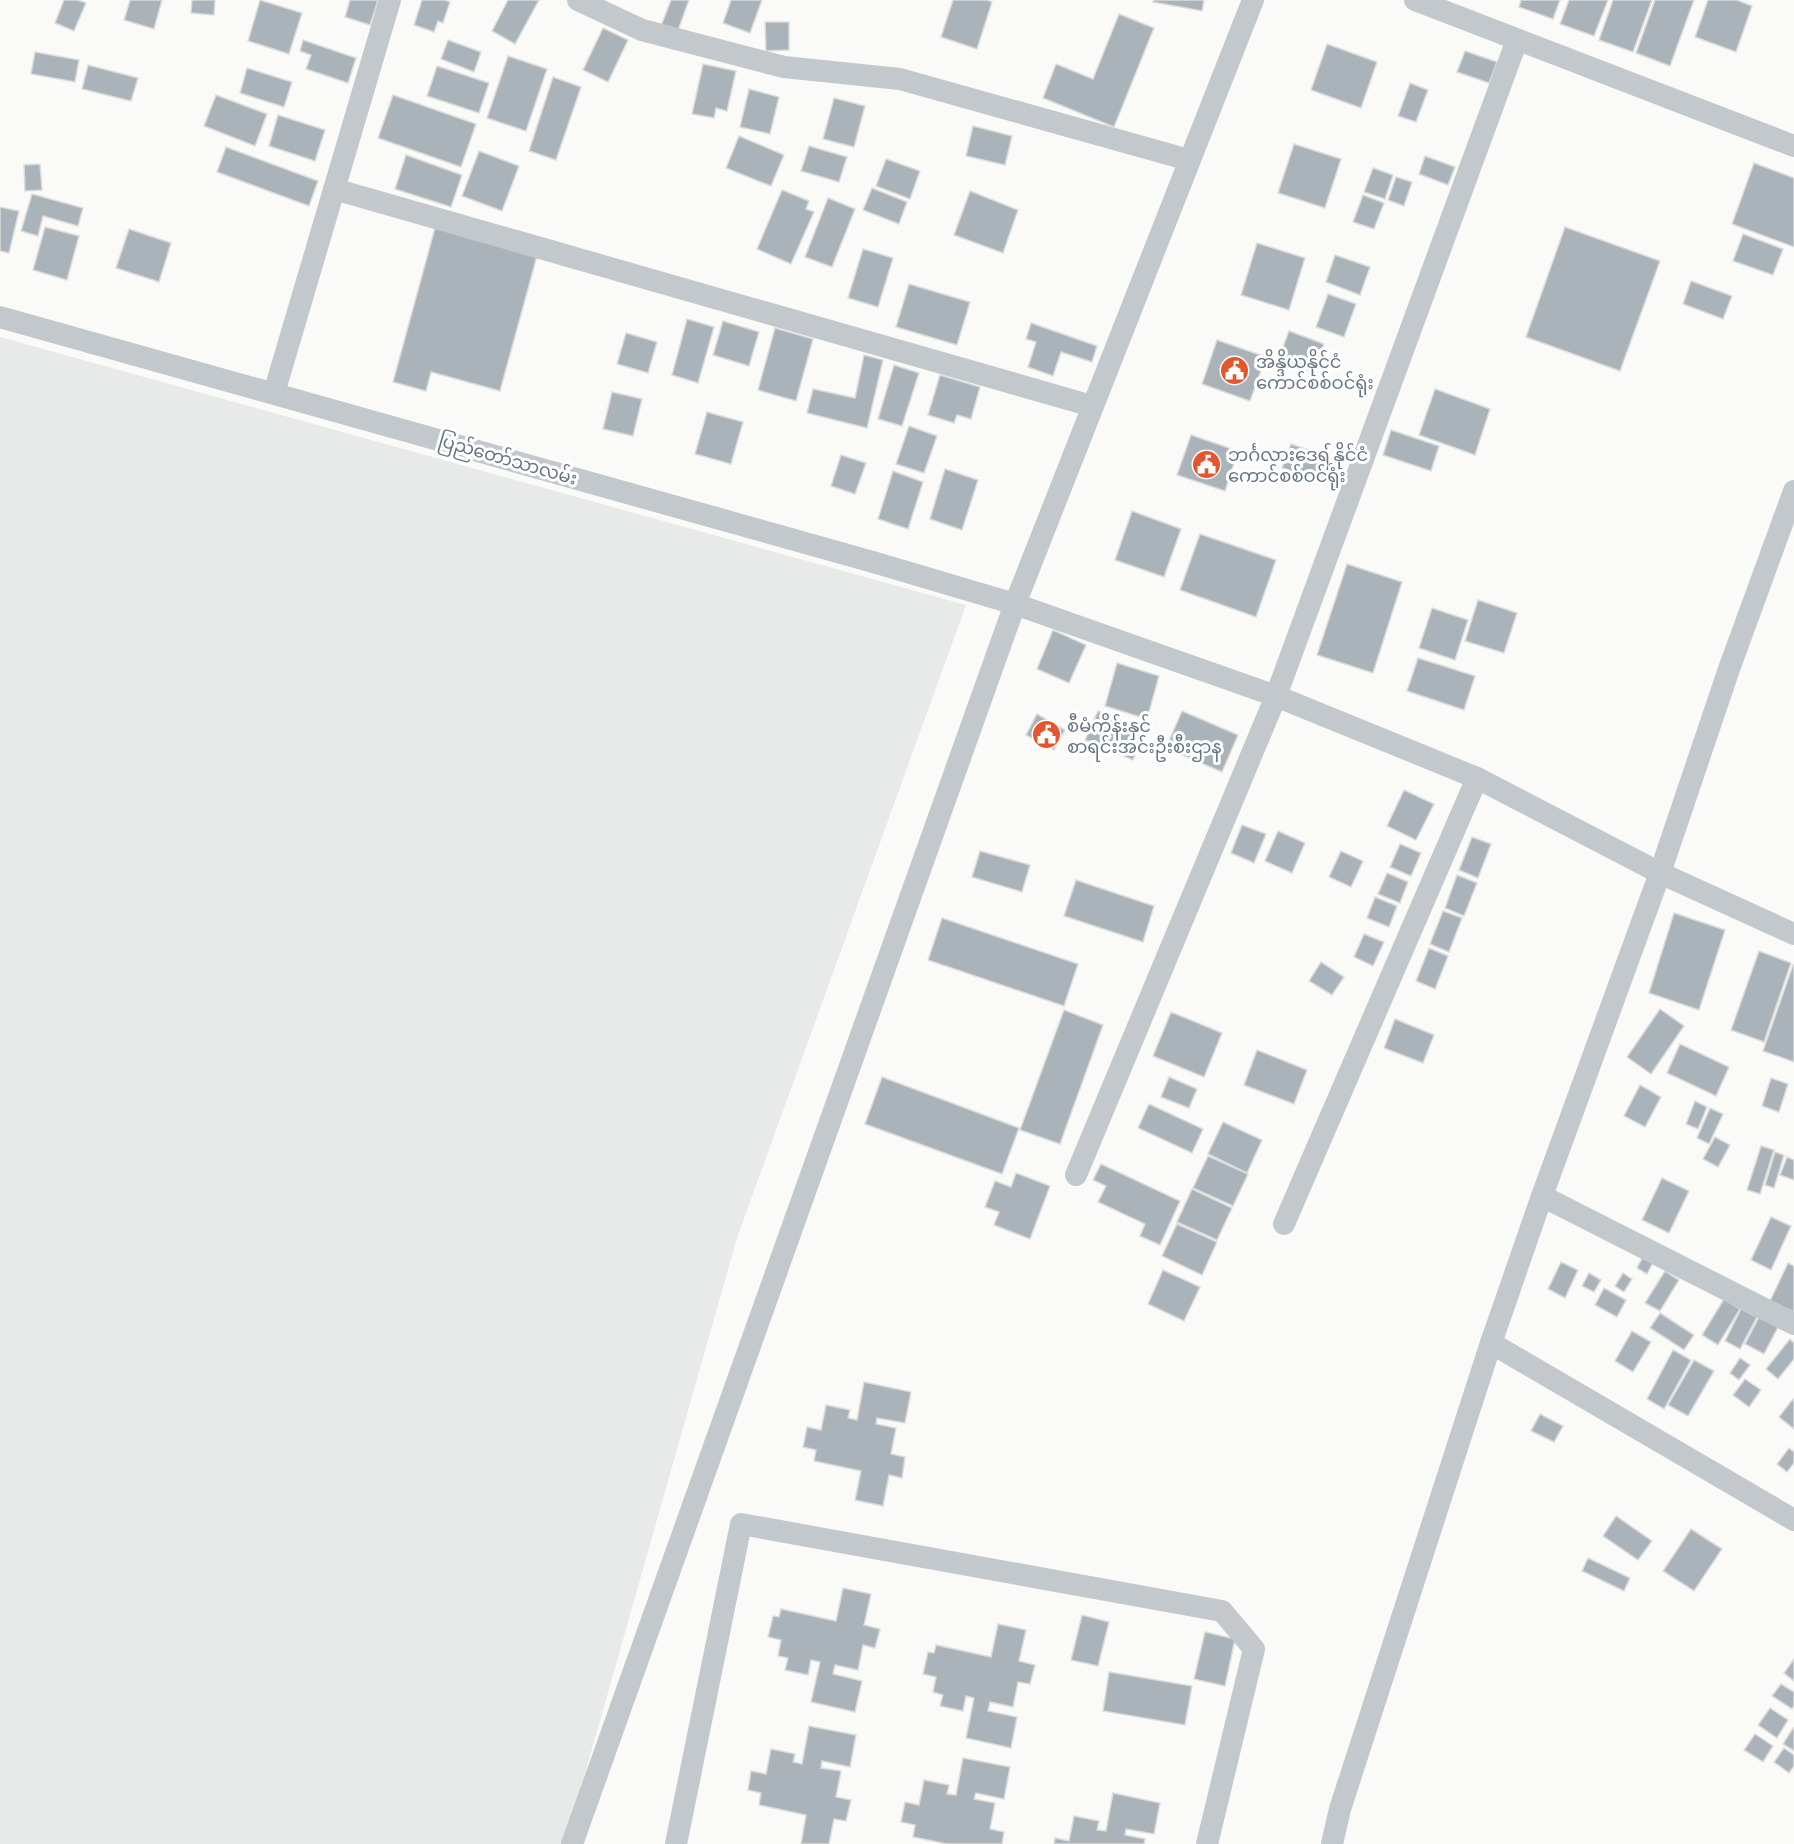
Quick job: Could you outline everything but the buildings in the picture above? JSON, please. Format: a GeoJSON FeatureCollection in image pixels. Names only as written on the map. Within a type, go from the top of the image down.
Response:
{"type":"FeatureCollection","features":[{"type":"Feature","properties":{"kind":"street"},"geometry":{"type":"LineString","coordinates":[[273,393],[390,0]]}},
{"type":"Feature","properties":{"kind":"street"},"geometry":{"type":"LineString","coordinates":[[578,0],[642,30],[784,67],[900,79],[1189,160]]}},
{"type":"Feature","properties":{"kind":"street"},"geometry":{"type":"LineString","coordinates":[[572,1844],[1015,604],[1253,0]]}},
{"type":"Feature","properties":{"kind":"street"},"geometry":{"type":"LineString","coordinates":[[1415,0],[1794,146]]}},
{"type":"Feature","properties":{"kind":"street"},"geometry":{"type":"LineString","coordinates":[[1076,1175],[1276,696],[1517,40]]}},
{"type":"Feature","properties":{"kind":"street"},"geometry":{"type":"LineString","coordinates":[[334,189],[1092,406]]}},
{"type":"Feature","properties":{"kind":"street","name":"ပြည်တော်သာလမ်း"},"geometry":{"type":"LineString","coordinates":[[0,317],[861,558],[1015,604],[1276,696],[1477,778],[1660,873],[1794,934]]}},
{"type":"Feature","properties":{"kind":"street"},"geometry":{"type":"LineString","coordinates":[[1332,1844],[1340,1809],[1491,1343],[1660,873],[1730,669],[1792,502]]}},
{"type":"Feature","properties":{"kind":"street"},"geometry":{"type":"LineString","coordinates":[[1284,1224],[1477,778]]}},
{"type":"Feature","properties":{"kind":"street"},"geometry":{"type":"LineString","coordinates":[[1542,1196],[1794,1324]]}},
{"type":"Feature","properties":{"kind":"street"},"geometry":{"type":"LineString","coordinates":[[1491,1343],[1794,1520]]}},
{"type":"Feature","properties":{"kind":"street"},"geometry":{"type":"LineString","coordinates":[[676,1844],[741,1524],[1222,1611],[1254,1649],[1208,1844]]}},
{"type":"Feature","properties":{"kind":"shaded area"},"geometry":{"type":"Polygon","coordinates":[[[0,337],[966,605],[737,1238],[565,1844],[0,1844],[0,337]]]}},
{"type":"Feature","properties":{"kind":"place","name":"အိန္ဒိယနိုင်ငံ ကောင်စစ်ဝင်ရုံး"},"geometry":{"type":"Point","coordinates":[1235,371]}},
{"type":"Feature","properties":{"kind":"place","name":"ဘင်္ဂလားဒေရှ့်နိုင်ငံ ကောင်စစ်ဝင်ရုံး"},"geometry":{"type":"Point","coordinates":[1207,464]}},
{"type":"Feature","properties":{"kind":"place","name":"စီမံကိန်းနှင့် စာရင်းအင်းဦးစီးဌာန"},"geometry":{"type":"Point","coordinates":[1046,735]}}]}
